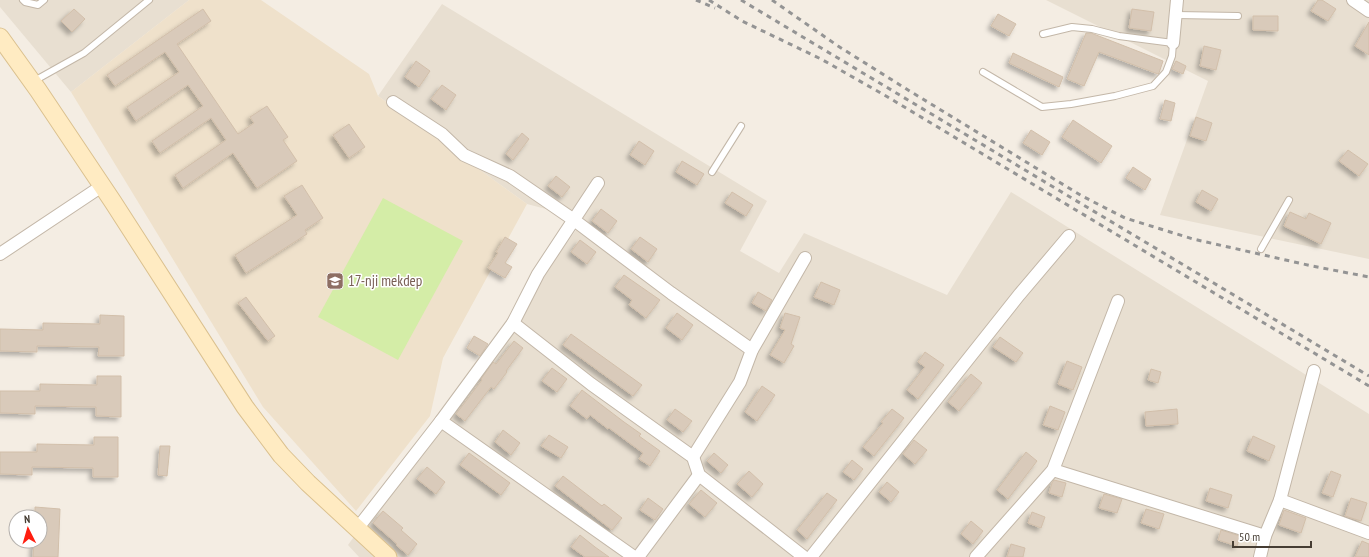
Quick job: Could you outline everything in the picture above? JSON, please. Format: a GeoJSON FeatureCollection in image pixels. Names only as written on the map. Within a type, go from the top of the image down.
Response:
{"type":"FeatureCollection","features":[{"type":"Feature","properties":{"kind":"street"},"geometry":{"type":"LineString","coordinates":[[1173,43],[1176,0]]}},
{"type":"Feature","properties":{"kind":"street"},"geometry":{"type":"LineString","coordinates":[[1353,0],[1369,10]]}},
{"type":"Feature","properties":{"kind":"street"},"geometry":{"type":"LineString","coordinates":[[0,37],[102,186],[245,407],[281,455],[308,483],[388,557]]}},
{"type":"Feature","properties":{"kind":"street"},"geometry":{"type":"LineString","coordinates":[[393,102],[442,134],[464,155],[510,176],[574,220],[671,293],[752,350]]}},
{"type":"Feature","properties":{"kind":"street"},"geometry":{"type":"LineString","coordinates":[[357,529],[441,421],[513,323],[538,274],[598,183]]}},
{"type":"Feature","properties":{"kind":"street"},"geometry":{"type":"LineString","coordinates":[[0,254],[102,186]]}},
{"type":"Feature","properties":{"kind":"street"},"geometry":{"type":"LineString","coordinates":[[811,557],[1019,295],[1069,236]]}},
{"type":"Feature","properties":{"kind":"street"},"geometry":{"type":"LineString","coordinates":[[693,457],[740,382],[752,350],[805,258]]}},
{"type":"Feature","properties":{"kind":"street"},"geometry":{"type":"LineString","coordinates":[[976,557],[1053,470],[1118,301]]}},
{"type":"Feature","properties":{"kind":"street"},"geometry":{"type":"LineString","coordinates":[[513,323],[591,384],[693,457],[699,475],[804,557]]}},
{"type":"Feature","properties":{"kind":"street"},"geometry":{"type":"LineString","coordinates":[[1260,557],[1266,536],[1280,500],[1314,372]]}},
{"type":"Feature","properties":{"kind":"street"},"geometry":{"type":"LineString","coordinates":[[441,421],[634,557]]}},
{"type":"Feature","properties":{"kind":"street"},"geometry":{"type":"LineString","coordinates":[[1053,470],[1266,536]]}},
{"type":"Feature","properties":{"kind":"street"},"geometry":{"type":"LineString","coordinates":[[638,557],[699,475]]}},
{"type":"Feature","properties":{"kind":"street"},"geometry":{"type":"LineString","coordinates":[[1280,500],[1369,533]]}},
{"type":"Feature","properties":{"kind":"lane"},"geometry":{"type":"LineString","coordinates":[[23,0],[25,2],[38,5],[44,0]]}},
{"type":"Feature","properties":{"kind":"lane"},"geometry":{"type":"LineString","coordinates":[[32,82],[84,53],[149,0]]}},
{"type":"Feature","properties":{"kind":"lane"},"geometry":{"type":"LineString","coordinates":[[1176,15],[1238,16]]}},
{"type":"Feature","properties":{"kind":"lane"},"geometry":{"type":"LineString","coordinates":[[983,72],[1042,107],[1071,104],[1115,96],[1153,86],[1166,72],[1172,56],[1173,43],[1119,36],[1092,29],[1072,27],[1043,34]]}},
{"type":"Feature","properties":{"kind":"lane"},"geometry":{"type":"LineString","coordinates":[[712,172],[741,126]]}},
{"type":"Feature","properties":{"kind":"lane"},"geometry":{"type":"LineString","coordinates":[[1261,249],[1289,200]]}},
{"type":"Feature","properties":{"kind":"shaded area"},"geometry":{"type":"Polygon","coordinates":[[[0,0],[189,0],[71,92],[0,7],[0,0]]]}},
{"type":"Feature","properties":{"kind":"shaded area","name":"17-nji mekdep"},"geometry":{"type":"Polygon","coordinates":[[[189,0],[261,0],[369,74],[378,96],[527,204],[443,358],[430,416],[356,511],[263,407],[71,92],[189,0]]]}},
{"type":"Feature","properties":{"kind":"shaded area"},"geometry":{"type":"Polygon","coordinates":[[[1046,0],[1369,0],[1369,259],[1160,215],[1208,81],[1046,0]]]}},
{"type":"Feature","properties":{"kind":"shaded area"},"geometry":{"type":"Polygon","coordinates":[[[442,4],[767,201],[740,251],[779,273],[804,233],[947,295],[1011,192],[1369,414],[1369,557],[359,557],[348,545],[584,219],[527,204],[378,96],[442,4]]]}},
{"type":"Feature","properties":{"kind":"green space"},"geometry":{"type":"Polygon","coordinates":[[[383,198],[463,241],[398,360],[318,317],[383,198]]]}},
{"type":"Feature","properties":{"kind":"building"},"geometry":{"type":"Polygon","coordinates":[[[1318,0],[1322,0],[1336,9],[1328,21],[1311,11],[1318,0]]]}},
{"type":"Feature","properties":{"kind":"building"},"geometry":{"type":"Polygon","coordinates":[[[74,9],[85,19],[72,32],[61,21],[74,9]]]}},
{"type":"Feature","properties":{"kind":"building"},"geometry":{"type":"Polygon","coordinates":[[[203,9],[211,21],[177,44],[238,134],[254,123],[250,117],[267,106],[288,137],[283,140],[297,161],[257,188],[233,153],[183,188],[175,175],[226,140],[211,118],[160,153],[152,141],[203,106],[188,85],[136,121],[127,107],[179,72],[165,52],[115,86],[107,75],[203,9]]]}},
{"type":"Feature","properties":{"kind":"building"},"geometry":{"type":"Polygon","coordinates":[[[1132,9],[1154,12],[1151,31],[1129,28],[1132,9]]]}},
{"type":"Feature","properties":{"kind":"building"},"geometry":{"type":"Polygon","coordinates":[[[998,14],[1016,24],[1009,36],[991,26],[998,14]]]}},
{"type":"Feature","properties":{"kind":"building"},"geometry":{"type":"Polygon","coordinates":[[[1253,16],[1278,16],[1278,31],[1253,30],[1253,16]]]}},
{"type":"Feature","properties":{"kind":"building"},"geometry":{"type":"Polygon","coordinates":[[[1369,22],[1369,55],[1355,46],[1369,22]]]}},
{"type":"Feature","properties":{"kind":"building"},"geometry":{"type":"Polygon","coordinates":[[[1086,33],[1091,33],[1163,61],[1159,73],[1158,74],[1099,52],[1084,86],[1067,79],[1086,33]]]}},
{"type":"Feature","properties":{"kind":"building"},"geometry":{"type":"Polygon","coordinates":[[[1204,46],[1221,50],[1216,70],[1200,66],[1204,46]]]}},
{"type":"Feature","properties":{"kind":"building"},"geometry":{"type":"Polygon","coordinates":[[[1013,53],[1063,77],[1059,87],[1009,63],[1013,53]]]}},
{"type":"Feature","properties":{"kind":"building"},"geometry":{"type":"Polygon","coordinates":[[[416,61],[430,71],[419,87],[405,77],[416,61]]]}},
{"type":"Feature","properties":{"kind":"building"},"geometry":{"type":"Polygon","coordinates":[[[1176,61],[1186,66],[1183,74],[1172,69],[1176,61]]]}},
{"type":"Feature","properties":{"kind":"building"},"geometry":{"type":"Polygon","coordinates":[[[442,85],[456,95],[446,110],[431,99],[442,85]]]}},
{"type":"Feature","properties":{"kind":"building"},"geometry":{"type":"Polygon","coordinates":[[[1165,100],[1175,103],[1171,121],[1160,119],[1165,100]]]}},
{"type":"Feature","properties":{"kind":"building"},"geometry":{"type":"Polygon","coordinates":[[[1196,117],[1212,123],[1206,141],[1190,136],[1196,117]]]}},
{"type":"Feature","properties":{"kind":"building"},"geometry":{"type":"Polygon","coordinates":[[[1073,120],[1112,146],[1101,163],[1062,137],[1073,120]]]}},
{"type":"Feature","properties":{"kind":"building"},"geometry":{"type":"Polygon","coordinates":[[[349,124],[365,147],[349,158],[333,135],[349,124]]]}},
{"type":"Feature","properties":{"kind":"building"},"geometry":{"type":"Polygon","coordinates":[[[1031,130],[1050,142],[1042,155],[1023,143],[1031,130]]]}},
{"type":"Feature","properties":{"kind":"building"},"geometry":{"type":"Polygon","coordinates":[[[522,133],[529,139],[513,160],[506,154],[522,133]]]}},
{"type":"Feature","properties":{"kind":"building"},"geometry":{"type":"Polygon","coordinates":[[[639,141],[654,151],[645,165],[630,155],[639,141]]]}},
{"type":"Feature","properties":{"kind":"building"},"geometry":{"type":"Polygon","coordinates":[[[1348,150],[1368,164],[1359,176],[1339,161],[1348,150]]]}},
{"type":"Feature","properties":{"kind":"building"},"geometry":{"type":"Polygon","coordinates":[[[682,161],[704,174],[697,185],[676,172],[682,161]]]}},
{"type":"Feature","properties":{"kind":"building"},"geometry":{"type":"Polygon","coordinates":[[[1133,167],[1151,179],[1145,190],[1126,178],[1133,167]]]}},
{"type":"Feature","properties":{"kind":"building"},"geometry":{"type":"Polygon","coordinates":[[[556,176],[570,187],[562,197],[548,186],[556,176]]]}},
{"type":"Feature","properties":{"kind":"building"},"geometry":{"type":"Polygon","coordinates":[[[302,185],[323,218],[305,230],[307,234],[246,273],[235,255],[297,215],[284,196],[302,185]]]}},
{"type":"Feature","properties":{"kind":"building"},"geometry":{"type":"Polygon","coordinates":[[[1202,190],[1218,199],[1211,211],[1196,202],[1202,190]]]}},
{"type":"Feature","properties":{"kind":"building"},"geometry":{"type":"Polygon","coordinates":[[[732,192],[753,205],[746,216],[725,203],[732,192]]]}},
{"type":"Feature","properties":{"kind":"building"},"geometry":{"type":"Polygon","coordinates":[[[601,209],[617,221],[608,233],[592,221],[601,209]]]}},
{"type":"Feature","properties":{"kind":"building"},"geometry":{"type":"Polygon","coordinates":[[[1290,212],[1306,219],[1309,213],[1331,223],[1321,244],[1284,226],[1290,212]]]}},
{"type":"Feature","properties":{"kind":"building"},"geometry":{"type":"Polygon","coordinates":[[[505,237],[517,244],[505,263],[512,267],[505,278],[488,268],[498,253],[496,252],[505,237]]]}},
{"type":"Feature","properties":{"kind":"building"},"geometry":{"type":"Polygon","coordinates":[[[640,237],[657,249],[648,262],[631,249],[640,237]]]}},
{"type":"Feature","properties":{"kind":"building"},"geometry":{"type":"Polygon","coordinates":[[[580,240],[596,252],[587,264],[571,252],[580,240]]]}},
{"type":"Feature","properties":{"kind":"building"},"geometry":{"type":"Polygon","coordinates":[[[624,275],[660,300],[646,318],[629,305],[632,300],[615,287],[624,275]]]}},
{"type":"Feature","properties":{"kind":"building"},"geometry":{"type":"Polygon","coordinates":[[[821,282],[840,290],[834,305],[814,297],[821,282]]]}},
{"type":"Feature","properties":{"kind":"building"},"geometry":{"type":"Polygon","coordinates":[[[758,292],[772,300],[766,311],[752,303],[758,292]]]}},
{"type":"Feature","properties":{"kind":"building"},"geometry":{"type":"Polygon","coordinates":[[[246,297],[275,336],[268,341],[238,303],[246,297]]]}},
{"type":"Feature","properties":{"kind":"building"},"geometry":{"type":"Polygon","coordinates":[[[677,313],[693,325],[682,340],[666,328],[677,313]]]}},
{"type":"Feature","properties":{"kind":"building"},"geometry":{"type":"Polygon","coordinates":[[[785,313],[800,317],[791,344],[794,346],[784,363],[770,355],[785,330],[780,328],[785,313]]]}},
{"type":"Feature","properties":{"kind":"building"},"geometry":{"type":"Polygon","coordinates":[[[100,315],[124,316],[124,356],[98,356],[99,347],[37,346],[37,352],[0,351],[0,329],[43,330],[43,323],[100,324],[100,315]]]}},
{"type":"Feature","properties":{"kind":"building"},"geometry":{"type":"Polygon","coordinates":[[[571,334],[642,385],[633,396],[563,345],[571,334]]]}},
{"type":"Feature","properties":{"kind":"building"},"geometry":{"type":"Polygon","coordinates":[[[474,336],[488,344],[480,356],[467,348],[474,336]]]}},
{"type":"Feature","properties":{"kind":"building"},"geometry":{"type":"Polygon","coordinates":[[[1000,337],[1023,353],[1016,362],[993,347],[1000,337]]]}},
{"type":"Feature","properties":{"kind":"building"},"geometry":{"type":"Polygon","coordinates":[[[514,341],[523,348],[494,389],[491,387],[465,421],[456,414],[482,380],[481,379],[493,362],[496,364],[514,341]]]}},
{"type":"Feature","properties":{"kind":"building"},"geometry":{"type":"Polygon","coordinates":[[[925,352],[944,365],[918,399],[907,390],[925,367],[918,362],[925,352]]]}},
{"type":"Feature","properties":{"kind":"building"},"geometry":{"type":"Polygon","coordinates":[[[1067,361],[1082,367],[1073,390],[1058,384],[1067,361]]]}},
{"type":"Feature","properties":{"kind":"building"},"geometry":{"type":"Polygon","coordinates":[[[552,368],[567,379],[557,392],[542,381],[552,368]]]}},
{"type":"Feature","properties":{"kind":"building"},"geometry":{"type":"Polygon","coordinates":[[[1151,369],[1161,372],[1158,383],[1148,380],[1151,369]]]}},
{"type":"Feature","properties":{"kind":"building"},"geometry":{"type":"Polygon","coordinates":[[[971,374],[982,383],[959,411],[948,402],[971,374]]]}},
{"type":"Feature","properties":{"kind":"building"},"geometry":{"type":"Polygon","coordinates":[[[97,376],[121,376],[121,417],[96,416],[96,407],[35,406],[35,414],[0,413],[0,391],[40,391],[40,384],[97,385],[97,376]]]}},
{"type":"Feature","properties":{"kind":"building"},"geometry":{"type":"Polygon","coordinates":[[[762,386],[775,395],[757,421],[745,412],[762,386]]]}},
{"type":"Feature","properties":{"kind":"building"},"geometry":{"type":"Polygon","coordinates":[[[582,390],[641,434],[639,436],[660,451],[650,466],[639,459],[643,453],[590,415],[587,419],[570,406],[582,390]]]}},
{"type":"Feature","properties":{"kind":"building"},"geometry":{"type":"Polygon","coordinates":[[[1050,406],[1065,412],[1058,430],[1043,425],[1050,406]]]}},
{"type":"Feature","properties":{"kind":"building"},"geometry":{"type":"Polygon","coordinates":[[[675,409],[692,421],[683,432],[667,420],[675,409]]]}},
{"type":"Feature","properties":{"kind":"building"},"geometry":{"type":"Polygon","coordinates":[[[892,409],[904,418],[874,456],[863,447],[883,423],[881,422],[892,409]]]}},
{"type":"Feature","properties":{"kind":"building"},"geometry":{"type":"Polygon","coordinates":[[[1177,409],[1178,424],[1146,426],[1145,412],[1177,409]]]}},
{"type":"Feature","properties":{"kind":"building"},"geometry":{"type":"Polygon","coordinates":[[[503,430],[520,443],[511,455],[495,442],[503,430]]]}},
{"type":"Feature","properties":{"kind":"building"},"geometry":{"type":"Polygon","coordinates":[[[549,435],[568,447],[561,458],[541,446],[549,435]]]}},
{"type":"Feature","properties":{"kind":"building"},"geometry":{"type":"Polygon","coordinates":[[[1253,436],[1275,446],[1269,461],[1247,451],[1253,436]]]}},
{"type":"Feature","properties":{"kind":"building"},"geometry":{"type":"Polygon","coordinates":[[[94,437],[118,437],[118,477],[93,477],[93,468],[32,467],[32,475],[0,474],[0,452],[37,452],[37,444],[94,445],[94,437]]]}},
{"type":"Feature","properties":{"kind":"building"},"geometry":{"type":"Polygon","coordinates":[[[914,440],[927,450],[915,464],[903,454],[914,440]]]}},
{"type":"Feature","properties":{"kind":"building"},"geometry":{"type":"Polygon","coordinates":[[[160,446],[170,446],[167,476],[158,475],[160,446]]]}},
{"type":"Feature","properties":{"kind":"building"},"geometry":{"type":"Polygon","coordinates":[[[1026,452],[1037,461],[1008,499],[997,490],[1026,452]]]}},
{"type":"Feature","properties":{"kind":"building"},"geometry":{"type":"Polygon","coordinates":[[[469,453],[510,483],[501,495],[460,465],[469,453]]]}},
{"type":"Feature","properties":{"kind":"building"},"geometry":{"type":"Polygon","coordinates":[[[714,453],[728,465],[721,473],[707,461],[714,453]]]}},
{"type":"Feature","properties":{"kind":"building"},"geometry":{"type":"Polygon","coordinates":[[[852,460],[863,469],[854,480],[843,472],[852,460]]]}},
{"type":"Feature","properties":{"kind":"building"},"geometry":{"type":"Polygon","coordinates":[[[427,467],[445,482],[436,494],[417,479],[427,467]]]}},
{"type":"Feature","properties":{"kind":"building"},"geometry":{"type":"Polygon","coordinates":[[[749,471],[763,484],[752,497],[737,484],[749,471]]]}},
{"type":"Feature","properties":{"kind":"building"},"geometry":{"type":"Polygon","coordinates":[[[1331,471],[1341,475],[1333,497],[1322,493],[1331,471]]]}},
{"type":"Feature","properties":{"kind":"building"},"geometry":{"type":"Polygon","coordinates":[[[563,476],[602,506],[604,504],[622,518],[612,530],[555,486],[563,476]]]}},
{"type":"Feature","properties":{"kind":"building"},"geometry":{"type":"Polygon","coordinates":[[[1054,480],[1066,483],[1062,497],[1049,493],[1054,480]]]}},
{"type":"Feature","properties":{"kind":"building"},"geometry":{"type":"Polygon","coordinates":[[[887,482],[899,492],[891,502],[879,492],[887,482]]]}},
{"type":"Feature","properties":{"kind":"building"},"geometry":{"type":"Polygon","coordinates":[[[1210,488],[1232,495],[1228,508],[1206,501],[1210,488]]]}},
{"type":"Feature","properties":{"kind":"building"},"geometry":{"type":"Polygon","coordinates":[[[701,490],[717,503],[705,517],[689,504],[701,490]]]}},
{"type":"Feature","properties":{"kind":"building"},"geometry":{"type":"Polygon","coordinates":[[[827,493],[837,500],[807,539],[797,530],[827,493]]]}},
{"type":"Feature","properties":{"kind":"building"},"geometry":{"type":"Polygon","coordinates":[[[1104,494],[1122,499],[1117,513],[1099,508],[1104,494]]]}},
{"type":"Feature","properties":{"kind":"building"},"geometry":{"type":"Polygon","coordinates":[[[648,498],[663,509],[655,520],[640,510],[648,498]]]}},
{"type":"Feature","properties":{"kind":"building"},"geometry":{"type":"Polygon","coordinates":[[[1351,498],[1367,503],[1361,521],[1345,516],[1351,498]]]}},
{"type":"Feature","properties":{"kind":"building"},"geometry":{"type":"Polygon","coordinates":[[[35,507],[60,509],[58,557],[33,557],[34,549],[48,549],[48,509],[35,509],[35,507]]]}},
{"type":"Feature","properties":{"kind":"building"},"geometry":{"type":"Polygon","coordinates":[[[1146,509],[1164,514],[1159,529],[1141,523],[1146,509]]]}},
{"type":"Feature","properties":{"kind":"building"},"geometry":{"type":"Polygon","coordinates":[[[1284,510],[1306,518],[1301,533],[1279,525],[1284,510]]]}},
{"type":"Feature","properties":{"kind":"building"},"geometry":{"type":"Polygon","coordinates":[[[383,511],[403,528],[401,530],[417,544],[408,555],[373,523],[383,511]]]}},
{"type":"Feature","properties":{"kind":"building"},"geometry":{"type":"Polygon","coordinates":[[[1032,512],[1045,517],[1041,528],[1028,523],[1032,512]]]}},
{"type":"Feature","properties":{"kind":"building"},"geometry":{"type":"Polygon","coordinates":[[[971,521],[983,531],[973,544],[961,534],[971,521]]]}},
{"type":"Feature","properties":{"kind":"building"},"geometry":{"type":"Polygon","coordinates":[[[1221,530],[1240,536],[1237,546],[1218,540],[1221,530]]]}},
{"type":"Feature","properties":{"kind":"building"},"geometry":{"type":"Polygon","coordinates":[[[580,535],[609,557],[585,557],[571,547],[580,535]]]}},
{"type":"Feature","properties":{"kind":"building"},"geometry":{"type":"Polygon","coordinates":[[[1362,541],[1369,544],[1369,557],[1355,557],[1362,541]]]}},
{"type":"Feature","properties":{"kind":"building"},"geometry":{"type":"Polygon","coordinates":[[[1011,544],[1025,548],[1023,557],[1007,557],[1011,544]]]}},
{"type":"Feature","properties":{"kind":"railway"},"geometry":{"type":"LineString","coordinates":[[696,0],[715,8]]}},
{"type":"Feature","properties":{"kind":"railway"},"geometry":{"type":"LineString","coordinates":[[709,0],[742,21],[821,59],[886,96],[1369,386]]}},
{"type":"Feature","properties":{"kind":"railway"},"geometry":{"type":"LineString","coordinates":[[741,0],[1369,376]]}},
{"type":"Feature","properties":{"kind":"railway"},"geometry":{"type":"LineString","coordinates":[[772,0],[838,46],[908,90],[1082,196],[1125,218],[1193,239],[1312,266],[1369,277]]}},
{"type":"Feature","properties":{"kind":"place","name":"17-nji mekdep"},"geometry":{"type":"Point","coordinates":[335,281]}}]}
